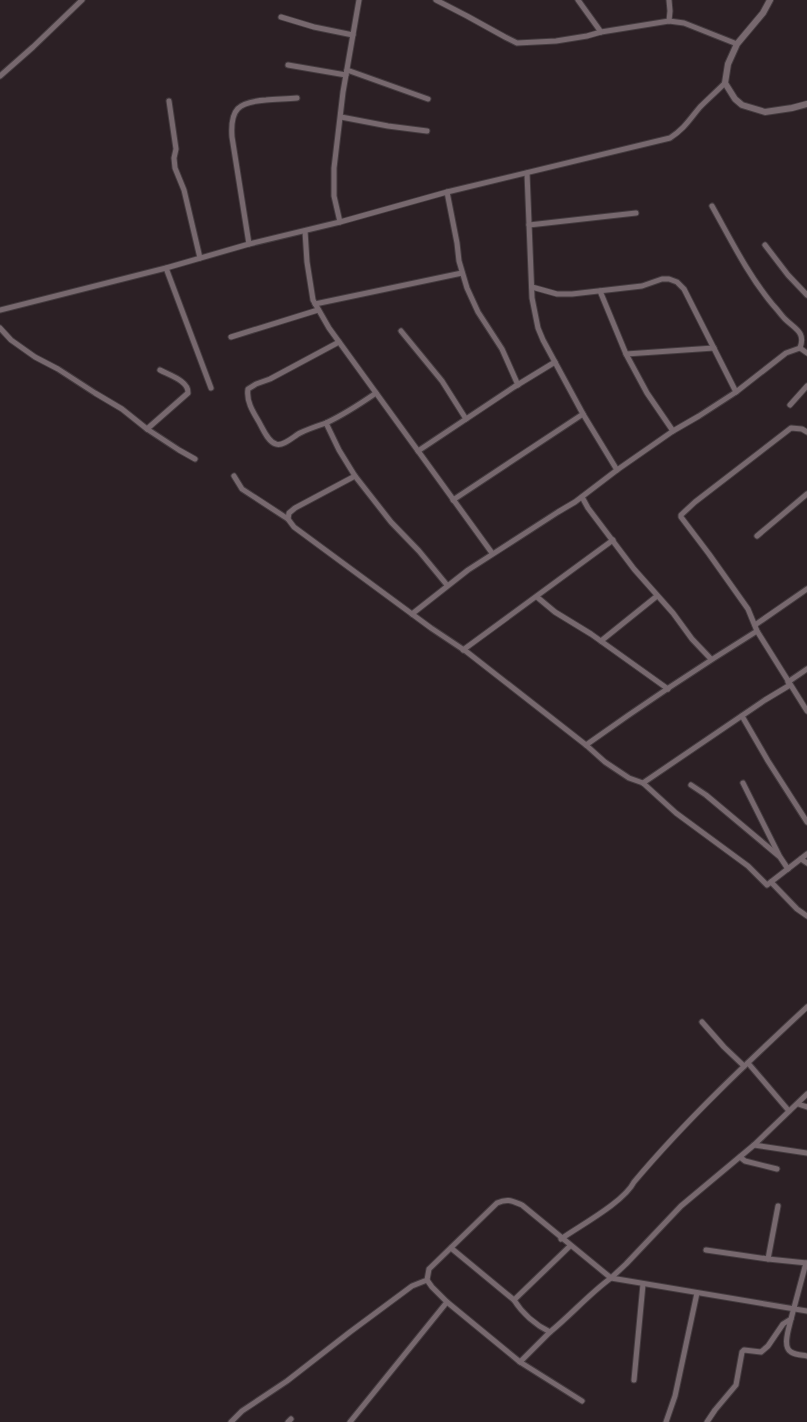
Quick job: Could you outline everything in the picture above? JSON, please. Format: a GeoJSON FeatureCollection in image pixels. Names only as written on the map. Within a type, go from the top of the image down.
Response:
{"type":"FeatureCollection","features":[{"type":"Feature","properties":{"kind":"street"},"geometry":{"type":"LineString","coordinates":[[0,76],[82,0]]}},
{"type":"Feature","properties":{"kind":"street"},"geometry":{"type":"LineString","coordinates":[[340,222],[334,196],[337,138],[352,35],[359,0]]}},
{"type":"Feature","properties":{"kind":"street"},"geometry":{"type":"LineString","coordinates":[[436,0],[505,38],[517,43],[556,41],[669,21],[684,23],[737,44]]}},
{"type":"Feature","properties":{"kind":"street"},"geometry":{"type":"LineString","coordinates":[[578,0],[601,32]]}},
{"type":"Feature","properties":{"kind":"street"},"geometry":{"type":"LineString","coordinates":[[668,0],[670,11],[669,21]]}},
{"type":"Feature","properties":{"kind":"street"},"geometry":{"type":"LineString","coordinates":[[0,310],[166,268],[249,244],[340,222],[447,192],[670,138],[680,132],[700,108],[725,83],[728,64],[737,44],[763,13],[770,0]]}},
{"type":"Feature","properties":{"kind":"street"},"geometry":{"type":"LineString","coordinates":[[281,17],[352,35]]}},
{"type":"Feature","properties":{"kind":"street"},"geometry":{"type":"LineString","coordinates":[[288,66],[346,73],[428,99]]}},
{"type":"Feature","properties":{"kind":"street"},"geometry":{"type":"LineString","coordinates":[[725,83],[735,99],[742,105],[765,112],[807,104]]}},
{"type":"Feature","properties":{"kind":"street"},"geometry":{"type":"LineString","coordinates":[[249,244],[232,137],[231,125],[233,117],[236,110],[250,101],[297,98]]}},
{"type":"Feature","properties":{"kind":"street"},"geometry":{"type":"LineString","coordinates":[[169,101],[176,149],[174,158],[175,168],[184,190],[200,258]]}},
{"type":"Feature","properties":{"kind":"street"},"geometry":{"type":"LineString","coordinates":[[341,117],[388,126],[427,131]]}},
{"type":"Feature","properties":{"kind":"street"},"geometry":{"type":"LineString","coordinates":[[527,173],[532,287],[538,328],[583,414],[617,470]]}},
{"type":"Feature","properties":{"kind":"street"},"geometry":{"type":"LineString","coordinates":[[447,192],[462,273],[478,312],[502,350],[518,385]]}},
{"type":"Feature","properties":{"kind":"street"},"geometry":{"type":"LineString","coordinates":[[712,206],[758,287],[785,319],[798,330],[801,335],[802,342],[800,348]]}},
{"type":"Feature","properties":{"kind":"street"},"geometry":{"type":"LineString","coordinates":[[529,225],[636,213]]}},
{"type":"Feature","properties":{"kind":"street"},"geometry":{"type":"LineString","coordinates":[[305,231],[306,262],[313,300],[318,310],[339,342],[492,553]]}},
{"type":"Feature","properties":{"kind":"street"},"geometry":{"type":"LineString","coordinates":[[765,245],[788,275],[807,295]]}},
{"type":"Feature","properties":{"kind":"street"},"geometry":{"type":"LineString","coordinates":[[166,268],[211,388]]}},
{"type":"Feature","properties":{"kind":"street"},"geometry":{"type":"LineString","coordinates":[[315,304],[462,273]]}},
{"type":"Feature","properties":{"kind":"street"},"geometry":{"type":"LineString","coordinates":[[532,287],[556,294],[572,294],[642,286],[662,279],[670,279],[677,282],[684,289],[736,392]]}},
{"type":"Feature","properties":{"kind":"street"},"geometry":{"type":"LineString","coordinates":[[600,291],[626,354],[646,393],[673,431]]}},
{"type":"Feature","properties":{"kind":"street"},"geometry":{"type":"LineString","coordinates":[[231,337],[318,310]]}},
{"type":"Feature","properties":{"kind":"street"},"geometry":{"type":"LineString","coordinates":[[0,328],[11,340],[122,409],[147,429],[195,459]]}},
{"type":"Feature","properties":{"kind":"street"},"geometry":{"type":"LineString","coordinates":[[401,331],[442,381],[466,419]]}},
{"type":"Feature","properties":{"kind":"street"},"geometry":{"type":"LineString","coordinates":[[339,342],[270,379],[256,384],[248,389],[246,396],[268,437],[277,445],[282,444],[300,433],[326,422],[360,404],[376,393]]}},
{"type":"Feature","properties":{"kind":"street"},"geometry":{"type":"LineString","coordinates":[[626,354],[714,348]]}},
{"type":"Feature","properties":{"kind":"street"},"geometry":{"type":"LineString","coordinates":[[412,614],[492,553],[582,497],[617,470],[673,431],[736,392],[786,353],[800,348],[807,352]]}},
{"type":"Feature","properties":{"kind":"street"},"geometry":{"type":"LineString","coordinates":[[418,451],[555,362]]}},
{"type":"Feature","properties":{"kind":"street"},"geometry":{"type":"LineString","coordinates":[[147,429],[188,393],[184,383],[160,370]]}},
{"type":"Feature","properties":{"kind":"street"},"geometry":{"type":"LineString","coordinates":[[790,405],[807,386]]}},
{"type":"Feature","properties":{"kind":"street"},"geometry":{"type":"LineString","coordinates":[[453,500],[583,414]]}},
{"type":"Feature","properties":{"kind":"street"},"geometry":{"type":"LineString","coordinates":[[326,422],[354,476],[391,522],[414,546],[447,586]]}},
{"type":"Feature","properties":{"kind":"street"},"geometry":{"type":"LineString","coordinates":[[807,432],[802,429],[791,428],[695,502],[681,515],[682,519],[710,554],[748,610],[757,631],[807,711]]}},
{"type":"Feature","properties":{"kind":"street"},"geometry":{"type":"LineString","coordinates":[[234,476],[242,489],[288,519],[294,527],[463,650],[586,745],[605,762],[629,778],[643,783],[676,813],[748,866],[767,885],[807,854]]}},
{"type":"Feature","properties":{"kind":"street"},"geometry":{"type":"LineString","coordinates":[[288,519],[289,513],[295,508],[354,476]]}},
{"type":"Feature","properties":{"kind":"street"},"geometry":{"type":"LineString","coordinates":[[757,536],[807,494]]}},
{"type":"Feature","properties":{"kind":"street"},"geometry":{"type":"LineString","coordinates":[[582,497],[588,508],[634,569],[673,613],[692,639],[711,659]]}},
{"type":"Feature","properties":{"kind":"street"},"geometry":{"type":"LineString","coordinates":[[463,650],[613,540]]}},
{"type":"Feature","properties":{"kind":"street"},"geometry":{"type":"LineString","coordinates":[[755,625],[807,589]]}},
{"type":"Feature","properties":{"kind":"street"},"geometry":{"type":"LineString","coordinates":[[601,641],[657,596]]}},
{"type":"Feature","properties":{"kind":"street"},"geometry":{"type":"LineString","coordinates":[[537,597],[555,612],[601,641],[668,689]]}},
{"type":"Feature","properties":{"kind":"street"},"geometry":{"type":"LineString","coordinates":[[586,745],[628,714],[668,689],[711,659],[757,631]]}},
{"type":"Feature","properties":{"kind":"street"},"geometry":{"type":"LineString","coordinates":[[643,783],[742,716],[807,669]]}},
{"type":"Feature","properties":{"kind":"street"},"geometry":{"type":"LineString","coordinates":[[742,716],[807,822]]}},
{"type":"Feature","properties":{"kind":"street"},"geometry":{"type":"LineString","coordinates":[[743,782],[780,857],[788,869]]}},
{"type":"Feature","properties":{"kind":"street"},"geometry":{"type":"LineString","coordinates":[[691,785],[706,795],[780,857]]}},
{"type":"Feature","properties":{"kind":"street"},"geometry":{"type":"LineString","coordinates":[[801,859],[807,862]]}},
{"type":"Feature","properties":{"kind":"street"},"geometry":{"type":"LineString","coordinates":[[771,882],[807,916]]}},
{"type":"Feature","properties":{"kind":"street"},"geometry":{"type":"LineString","coordinates":[[561,1238],[622,1198],[631,1189],[634,1182],[664,1146],[807,1007]]}},
{"type":"Feature","properties":{"kind":"street"},"geometry":{"type":"LineString","coordinates":[[702,1022],[724,1047],[746,1065],[789,1111]]}},
{"type":"Feature","properties":{"kind":"street"},"geometry":{"type":"LineString","coordinates":[[520,1362],[596,1289],[626,1264],[681,1206],[754,1145],[807,1094]]}},
{"type":"Feature","properties":{"kind":"street"},"geometry":{"type":"LineString","coordinates":[[798,1104],[807,1107]]}},
{"type":"Feature","properties":{"kind":"street"},"geometry":{"type":"LineString","coordinates":[[754,1145],[807,1153]]}},
{"type":"Feature","properties":{"kind":"street"},"geometry":{"type":"LineString","coordinates":[[740,1157],[745,1161],[777,1169]]}},
{"type":"Feature","properties":{"kind":"street"},"geometry":{"type":"LineString","coordinates":[[231,1422],[242,1411],[287,1382],[350,1332],[412,1286],[426,1280],[430,1269],[497,1203],[505,1200],[522,1205],[570,1246],[611,1278],[807,1311]]}},
{"type":"Feature","properties":{"kind":"street"},"geometry":{"type":"LineString","coordinates":[[768,1259],[778,1206]]}},
{"type":"Feature","properties":{"kind":"street"},"geometry":{"type":"LineString","coordinates":[[514,1300],[570,1246]]}},
{"type":"Feature","properties":{"kind":"street"},"geometry":{"type":"LineString","coordinates":[[451,1248],[514,1300],[523,1312],[537,1324],[550,1332]]}},
{"type":"Feature","properties":{"kind":"street"},"geometry":{"type":"LineString","coordinates":[[706,1250],[807,1263],[791,1320],[786,1346],[792,1353],[807,1356]]}},
{"type":"Feature","properties":{"kind":"street"},"geometry":{"type":"LineString","coordinates":[[426,1280],[447,1302],[520,1362],[582,1401]]}},
{"type":"Feature","properties":{"kind":"street"},"geometry":{"type":"LineString","coordinates":[[634,1380],[643,1284]]}},
{"type":"Feature","properties":{"kind":"street"},"geometry":{"type":"LineString","coordinates":[[666,1422],[675,1396],[697,1293]]}},
{"type":"Feature","properties":{"kind":"street"},"geometry":{"type":"LineString","coordinates":[[350,1422],[447,1302]]}},
{"type":"Feature","properties":{"kind":"street"},"geometry":{"type":"LineString","coordinates":[[707,1422],[736,1385],[742,1352],[744,1350],[761,1352],[768,1346],[783,1324],[791,1320]]}}]}
